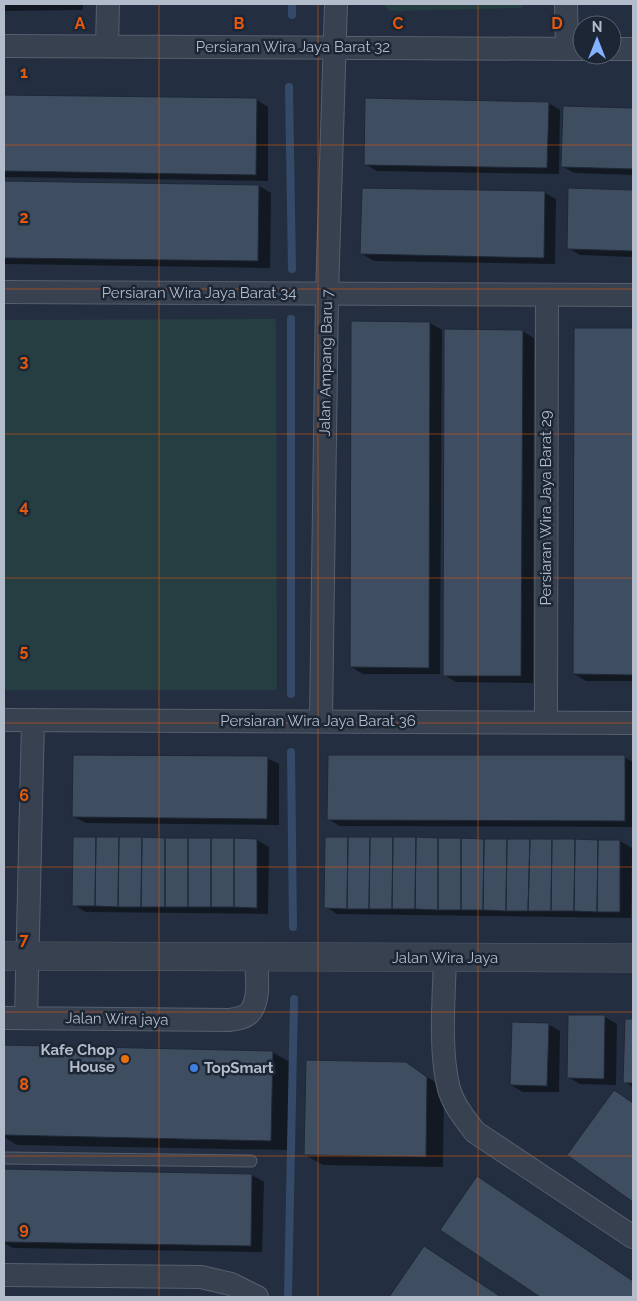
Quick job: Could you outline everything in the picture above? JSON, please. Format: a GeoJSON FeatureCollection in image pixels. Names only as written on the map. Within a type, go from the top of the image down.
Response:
{"type":"FeatureCollection","features":[{"type":"Feature","properties":{"kind":"street"},"geometry":{"type":"LineString","coordinates":[[107,46],[108,4]]}},
{"type":"Feature","properties":{"kind":"street","name":"Jalan Ampang Baru 7"},"geometry":{"type":"LineString","coordinates":[[321,722],[327,294],[336,4]]}},
{"type":"Feature","properties":{"kind":"street"},"geometry":{"type":"LineString","coordinates":[[566,4],[572,37]]}},
{"type":"Feature","properties":{"kind":"street","name":"Persiaran Wira Jaya Barat 32"},"geometry":{"type":"LineString","coordinates":[[4,46],[572,48]]}},
{"type":"Feature","properties":{"kind":"street","name":"Persiaran Wira Jaya Barat 34"},"geometry":{"type":"LineString","coordinates":[[4,292],[633,295]]}},
{"type":"Feature","properties":{"kind":"street","name":"Persiaran Wira Jaya Barat 29"},"geometry":{"type":"LineString","coordinates":[[546,722],[547,294]]}},
{"type":"Feature","properties":{"kind":"street","name":"Persiaran Wira Jaya Barat 36"},"geometry":{"type":"LineString","coordinates":[[4,720],[633,723]]}},
{"type":"Feature","properties":{"kind":"street"},"geometry":{"type":"LineString","coordinates":[[26,1018],[15,956],[33,720]]}},
{"type":"Feature","properties":{"kind":"street","name":"Jalan Wira Jaya"},"geometry":{"type":"LineString","coordinates":[[15,956],[633,958]]}},
{"type":"Feature","properties":{"kind":"street","name":"Jalan Wira jaya"},"geometry":{"type":"LineString","coordinates":[[4,1018],[229,1020],[242,1017],[250,1012],[255,1001],[256,956]]}},
{"type":"Feature","properties":{"kind":"street"},"geometry":{"type":"LineString","coordinates":[[445,958],[444,1036],[446,1065],[449,1090],[460,1113],[476,1132],[633,1237]]}},
{"type":"Feature","properties":{"kind":"street"},"geometry":{"type":"LineString","coordinates":[[4,1275],[202,1277],[231,1284],[257,1297]]}},
{"type":"Feature","properties":{"kind":"lane"},"geometry":{"type":"LineString","coordinates":[[4,1158],[251,1161]]}},
{"type":"Feature","properties":{"kind":"green space"},"geometry":{"type":"Polygon","coordinates":[[[383,4],[525,4],[521,8],[390,11],[383,4]]]}},
{"type":"Feature","properties":{"kind":"green space"},"geometry":{"type":"Polygon","coordinates":[[[276,319],[277,690],[4,690],[4,320],[276,319]]]}},
{"type":"Feature","properties":{"kind":"building"},"geometry":{"type":"Polygon","coordinates":[[[4,95],[257,98],[256,175],[4,171],[4,95]]]}},
{"type":"Feature","properties":{"kind":"building"},"geometry":{"type":"Polygon","coordinates":[[[365,98],[549,102],[547,168],[364,165],[365,98]]]}},
{"type":"Feature","properties":{"kind":"building"},"geometry":{"type":"Polygon","coordinates":[[[563,106],[633,108],[633,169],[561,167],[563,106]]]}},
{"type":"Feature","properties":{"kind":"building"},"geometry":{"type":"Polygon","coordinates":[[[4,181],[259,185],[258,261],[4,258],[4,181]]]}},
{"type":"Feature","properties":{"kind":"building"},"geometry":{"type":"Polygon","coordinates":[[[362,188],[545,191],[544,258],[360,254],[362,188]]]}},
{"type":"Feature","properties":{"kind":"building"},"geometry":{"type":"Polygon","coordinates":[[[568,188],[633,190],[633,251],[567,249],[568,188]]]}},
{"type":"Feature","properties":{"kind":"building"},"geometry":{"type":"Polygon","coordinates":[[[351,321],[430,322],[429,668],[350,667],[351,321]]]}},
{"type":"Feature","properties":{"kind":"building"},"geometry":{"type":"Polygon","coordinates":[[[574,328],[633,328],[633,675],[573,674],[574,328]]]}},
{"type":"Feature","properties":{"kind":"building"},"geometry":{"type":"Polygon","coordinates":[[[444,329],[523,330],[521,676],[443,676],[444,329]]]}},
{"type":"Feature","properties":{"kind":"building"},"geometry":{"type":"Polygon","coordinates":[[[73,755],[268,756],[267,819],[72,817],[73,755]]]}},
{"type":"Feature","properties":{"kind":"building"},"geometry":{"type":"Polygon","coordinates":[[[328,755],[625,755],[625,821],[327,820],[328,755]]]}},
{"type":"Feature","properties":{"kind":"building"},"geometry":{"type":"Polygon","coordinates":[[[73,837],[96,837],[95,906],[72,906],[73,837]]]}},
{"type":"Feature","properties":{"kind":"building"},"geometry":{"type":"Polygon","coordinates":[[[96,837],[119,837],[118,907],[95,906],[96,837]]]}},
{"type":"Feature","properties":{"kind":"building"},"geometry":{"type":"Polygon","coordinates":[[[119,837],[142,837],[141,907],[118,907],[119,837]]]}},
{"type":"Feature","properties":{"kind":"building"},"geometry":{"type":"Polygon","coordinates":[[[142,837],[165,838],[165,907],[141,907],[142,837]]]}},
{"type":"Feature","properties":{"kind":"building"},"geometry":{"type":"Polygon","coordinates":[[[325,837],[348,837],[347,909],[324,908],[325,837]]]}},
{"type":"Feature","properties":{"kind":"building"},"geometry":{"type":"Polygon","coordinates":[[[348,837],[370,837],[369,909],[347,909],[348,837]]]}},
{"type":"Feature","properties":{"kind":"building"},"geometry":{"type":"Polygon","coordinates":[[[370,837],[393,837],[392,909],[369,909],[370,837]]]}},
{"type":"Feature","properties":{"kind":"building"},"geometry":{"type":"Polygon","coordinates":[[[393,837],[416,837],[415,909],[392,909],[393,837]]]}},
{"type":"Feature","properties":{"kind":"building"},"geometry":{"type":"Polygon","coordinates":[[[416,837],[438,838],[438,910],[415,909],[416,837]]]}},
{"type":"Feature","properties":{"kind":"building"},"geometry":{"type":"Polygon","coordinates":[[[165,838],[188,838],[188,907],[165,907],[165,838]]]}},
{"type":"Feature","properties":{"kind":"building"},"geometry":{"type":"Polygon","coordinates":[[[188,838],[211,838],[211,907],[188,907],[188,838]]]}},
{"type":"Feature","properties":{"kind":"building"},"geometry":{"type":"Polygon","coordinates":[[[211,838],[234,838],[234,907],[211,907],[211,838]]]}},
{"type":"Feature","properties":{"kind":"building"},"geometry":{"type":"Polygon","coordinates":[[[234,838],[257,839],[257,908],[234,907],[234,838]]]}},
{"type":"Feature","properties":{"kind":"building"},"geometry":{"type":"Polygon","coordinates":[[[438,838],[461,838],[461,910],[438,910],[438,838]]]}},
{"type":"Feature","properties":{"kind":"building"},"geometry":{"type":"Polygon","coordinates":[[[461,838],[484,839],[483,910],[461,910],[461,838]]]}},
{"type":"Feature","properties":{"kind":"building"},"geometry":{"type":"Polygon","coordinates":[[[484,839],[507,839],[506,911],[483,910],[484,839]]]}},
{"type":"Feature","properties":{"kind":"building"},"geometry":{"type":"Polygon","coordinates":[[[507,839],[530,839],[528,911],[506,911],[507,839]]]}},
{"type":"Feature","properties":{"kind":"building"},"geometry":{"type":"Polygon","coordinates":[[[530,839],[552,839],[551,911],[528,911],[530,839]]]}},
{"type":"Feature","properties":{"kind":"building"},"geometry":{"type":"Polygon","coordinates":[[[552,839],[575,839],[574,911],[551,911],[552,839]]]}},
{"type":"Feature","properties":{"kind":"building"},"geometry":{"type":"Polygon","coordinates":[[[575,839],[598,840],[597,912],[574,911],[575,839]]]}},
{"type":"Feature","properties":{"kind":"building"},"geometry":{"type":"Polygon","coordinates":[[[598,840],[620,840],[620,912],[597,912],[598,840]]]}},
{"type":"Feature","properties":{"kind":"building"},"geometry":{"type":"Polygon","coordinates":[[[568,1015],[605,1015],[604,1079],[567,1078],[568,1015]]]}},
{"type":"Feature","properties":{"kind":"building"},"geometry":{"type":"Polygon","coordinates":[[[625,1019],[633,1019],[633,1083],[623,1083],[625,1019]]]}},
{"type":"Feature","properties":{"kind":"building"},"geometry":{"type":"Polygon","coordinates":[[[512,1022],[549,1023],[547,1086],[510,1085],[512,1022]]]}},
{"type":"Feature","properties":{"kind":"building"},"geometry":{"type":"Polygon","coordinates":[[[4,1045],[273,1051],[271,1141],[4,1135],[4,1045]]]}},
{"type":"Feature","properties":{"kind":"building"},"geometry":{"type":"Polygon","coordinates":[[[306,1060],[406,1062],[427,1077],[426,1157],[304,1155],[306,1060]]]}},
{"type":"Feature","properties":{"kind":"building"},"geometry":{"type":"Polygon","coordinates":[[[614,1090],[633,1103],[633,1202],[567,1155],[614,1090]]]}},
{"type":"Feature","properties":{"kind":"building"},"geometry":{"type":"Polygon","coordinates":[[[4,1169],[252,1174],[251,1246],[4,1242],[4,1169]]]}},
{"type":"Feature","properties":{"kind":"building"},"geometry":{"type":"Polygon","coordinates":[[[477,1176],[633,1281],[633,1297],[540,1297],[440,1230],[477,1176]]]}},
{"type":"Feature","properties":{"kind":"building"},"geometry":{"type":"Polygon","coordinates":[[[424,1246],[501,1297],[389,1297],[424,1246]]]}},
{"type":"Feature","properties":{"kind":"waterway"},"geometry":{"type":"LineString","coordinates":[[292,4],[292,15]]}},
{"type":"Feature","properties":{"kind":"waterway"},"geometry":{"type":"LineString","coordinates":[[289,87],[292,269]]}},
{"type":"Feature","properties":{"kind":"waterway"},"geometry":{"type":"LineString","coordinates":[[291,319],[291,694]]}},
{"type":"Feature","properties":{"kind":"waterway"},"geometry":{"type":"LineString","coordinates":[[291,752],[293,927]]}},
{"type":"Feature","properties":{"kind":"waterway"},"geometry":{"type":"LineString","coordinates":[[288,1297],[294,999]]}},
{"type":"Feature","properties":{"kind":"place","name":"Kafe Chop House"},"geometry":{"type":"Point","coordinates":[125,1059]}},
{"type":"Feature","properties":{"kind":"place","name":"TopSmart"},"geometry":{"type":"Point","coordinates":[194,1068]}}]}
